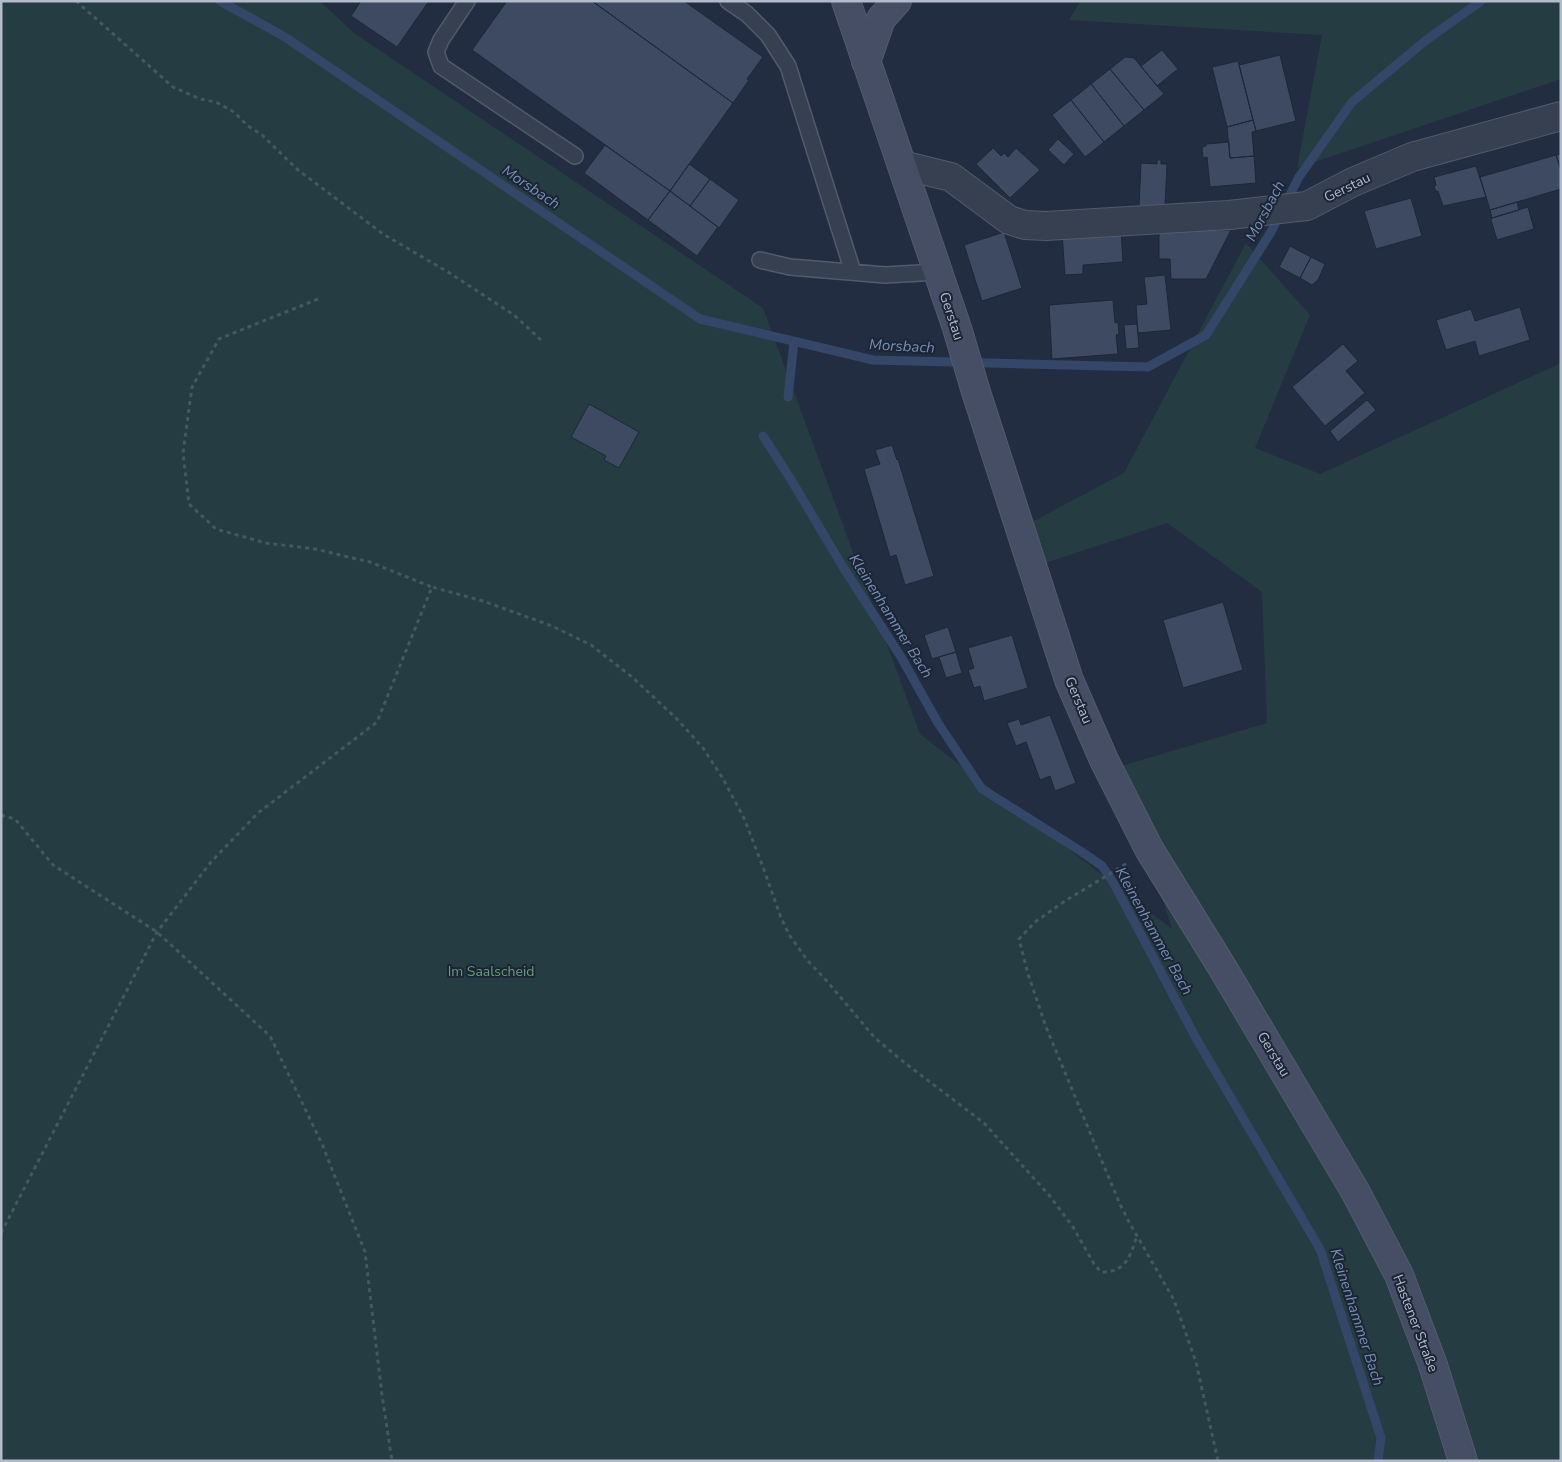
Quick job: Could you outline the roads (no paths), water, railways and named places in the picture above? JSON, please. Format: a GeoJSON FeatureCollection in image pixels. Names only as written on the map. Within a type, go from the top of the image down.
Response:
{"type":"FeatureCollection","features":[{"type":"Feature","properties":{"kind":"main road","name":"Gerstau"},"geometry":{"type":"LineString","coordinates":[[846,1],[957,328],[1069,680],[1119,791],[1149,849],[1222,967],[1355,1191]]}},
{"type":"Feature","properties":{"kind":"main road"},"geometry":{"type":"LineString","coordinates":[[866,62],[880,19],[896,1]]}},
{"type":"Feature","properties":{"kind":"main road","name":"Hastener Straße"},"geometry":{"type":"LineString","coordinates":[[1355,1191],[1399,1275],[1433,1365],[1463,1461]]}},
{"type":"Feature","properties":{"kind":"street","name":"Gerstau"},"geometry":{"type":"LineString","coordinates":[[902,165],[951,177],[1009,220],[1025,225],[1046,226],[1252,213],[1307,206],[1353,182],[1412,157],[1561,116]]}},
{"type":"Feature","properties":{"kind":"lane"},"geometry":{"type":"LineString","coordinates":[[467,1],[441,40],[436,52],[441,66],[575,156]]}},
{"type":"Feature","properties":{"kind":"lane"},"geometry":{"type":"LineString","coordinates":[[728,1],[747,14],[768,34],[788,66],[853,272]]}},
{"type":"Feature","properties":{"kind":"lane"},"geometry":{"type":"LineString","coordinates":[[760,260],[790,267],[885,275],[938,272]]}},
{"type":"Feature","properties":{"kind":"waterway","name":"Morsbach"},"geometry":{"type":"LineString","coordinates":[[220,1],[285,37],[700,319],[873,360],[1148,367],[1206,335],[1271,232],[1299,177],[1352,102],[1425,41],[1481,1]]}},
{"type":"Feature","properties":{"kind":"waterway","name":"Kleinenhammer Bach"},"geometry":{"type":"LineString","coordinates":[[788,397],[794,342]]}},
{"type":"Feature","properties":{"kind":"waterway","name":"Kleinenhammer Bach"},"geometry":{"type":"LineString","coordinates":[[763,436],[843,567],[901,657],[938,723],[982,789],[1102,866],[1113,882],[1197,1040],[1320,1249],[1381,1438],[1378,1461]]}},
{"type":"Feature","properties":{"kind":"park label","name":"Im Saalscheid"},"geometry":{"type":"Point","coordinates":[491,971]}}]}
